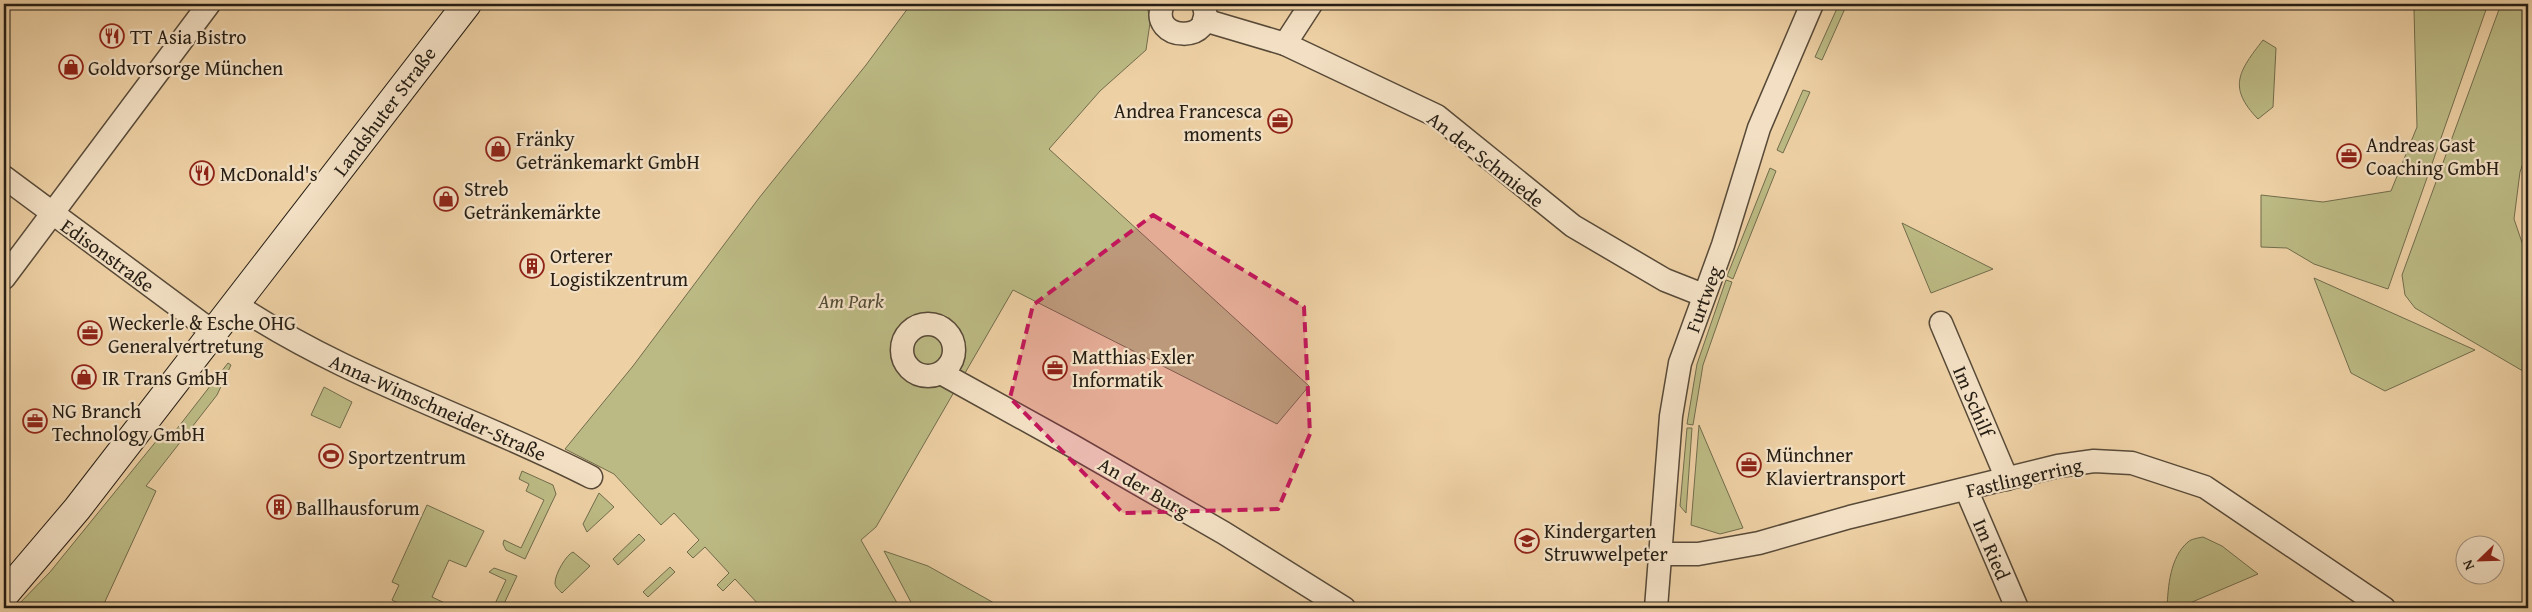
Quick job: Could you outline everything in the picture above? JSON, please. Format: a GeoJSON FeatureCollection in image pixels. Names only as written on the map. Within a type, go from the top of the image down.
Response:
{"type":"FeatureCollection","features":[{"type":"Feature","properties":{"kind":"main road","name":"Landshuter Straße"},"geometry":{"type":"LineString","coordinates":[[4,595],[77,509],[467,4]]}},
{"type":"Feature","properties":{"kind":"street"},"geometry":{"type":"LineString","coordinates":[[4,278],[209,4]]}},
{"type":"Feature","properties":{"kind":"street","name":"An der Schmiede"},"geometry":{"type":"LineString","coordinates":[[1163,4],[1163,21],[1171,32],[1190,34],[1196,31],[1204,12],[1286,44],[1437,116],[1573,226],[1665,280],[1703,295]]}},
{"type":"Feature","properties":{"kind":"street"},"geometry":{"type":"LineString","coordinates":[[1286,44],[1311,4]]}},
{"type":"Feature","properties":{"kind":"street","name":"Furtweg"},"geometry":{"type":"LineString","coordinates":[[1656,608],[1662,554],[1670,416],[1680,363],[1722,245],[1759,128],[1812,4]]}},
{"type":"Feature","properties":{"kind":"street","name":"Edisonstraße"},"geometry":{"type":"LineString","coordinates":[[4,177],[213,332]]}},
{"type":"Feature","properties":{"kind":"street","name":"Anna-Wimschneider-Straße"},"geometry":{"type":"LineString","coordinates":[[235,304],[367,379],[557,460],[591,477]]}},
{"type":"Feature","properties":{"kind":"street","name":"Im Schilf"},"geometry":{"type":"LineString","coordinates":[[1942,323],[2007,479]]}},
{"type":"Feature","properties":{"kind":"street","name":"An der Burg"},"geometry":{"type":"LineString","coordinates":[[941,373],[1072,445],[1216,528],[1344,608]]}},
{"type":"Feature","properties":{"kind":"street","name":"Fastlingerring"},"geometry":{"type":"LineString","coordinates":[[1662,554],[1698,554],[1759,543],[1850,518],[2058,466],[2094,461],[2132,464],[2190,480],[2205,487],[2384,608]]}},
{"type":"Feature","properties":{"kind":"street","name":"Im Ried"},"geometry":{"type":"LineString","coordinates":[[1966,489],[2017,608]]}},
{"type":"Feature","properties":{"kind":"highlighted area"},"geometry":{"type":"Polygon","coordinates":[[[1153,215],[1304,307],[1310,434],[1278,509],[1123,513],[1010,398],[1033,305],[1153,215]]]}},
{"type":"Feature","properties":{"kind":"green space","name":"Am Park"},"geometry":{"type":"Polygon","coordinates":[[[911,4],[1147,4],[1150,23],[1146,50],[1100,91],[1049,149],[1309,386],[1277,424],[1013,290],[876,527],[861,540],[900,608],[758,608],[760,606],[735,579],[723,591],[717,585],[729,573],[705,547],[693,558],[687,552],[699,540],[674,513],[661,525],[614,474],[565,449],[633,366],[759,198],[866,65],[911,4]]]}},
{"type":"Feature","properties":{"kind":"green space"},"geometry":{"type":"Polygon","coordinates":[[[1839,4],[1847,4],[1822,60],[1815,57],[1839,4]]]}},
{"type":"Feature","properties":{"kind":"green space"},"geometry":{"type":"Polygon","coordinates":[[[2442,4],[2488,4],[2388,289],[2314,264],[2287,248],[2261,247],[2261,195],[2323,202],[2391,191],[2417,127],[2414,10],[2442,4]]]}},
{"type":"Feature","properties":{"kind":"green space"},"geometry":{"type":"Polygon","coordinates":[[[2501,4],[2528,4],[2528,149],[2520,172],[2514,219],[2528,260],[2528,374],[2415,308],[2405,295],[2402,275],[2501,4]]]}},
{"type":"Feature","properties":{"kind":"green space"},"geometry":{"type":"Polygon","coordinates":[[[2263,40],[2276,48],[2273,107],[2258,119],[2242,98],[2240,79],[2248,61],[2263,40]]]}},
{"type":"Feature","properties":{"kind":"green space"},"geometry":{"type":"Polygon","coordinates":[[[1803,90],[1810,92],[1783,153],[1777,150],[1803,90]]]}},
{"type":"Feature","properties":{"kind":"green space"},"geometry":{"type":"Polygon","coordinates":[[[1770,168],[1776,171],[1733,279],[1727,276],[1770,168]]]}},
{"type":"Feature","properties":{"kind":"green space"},"geometry":{"type":"Polygon","coordinates":[[[1902,223],[1993,269],[1931,293],[1902,223]]]}},
{"type":"Feature","properties":{"kind":"green space"},"geometry":{"type":"Polygon","coordinates":[[[2314,278],[2475,350],[2385,391],[2351,373],[2314,278]]]}},
{"type":"Feature","properties":{"kind":"green space"},"geometry":{"type":"Polygon","coordinates":[[[1726,280],[1732,282],[1703,365],[1693,425],[1687,424],[1697,364],[1726,280]]]}},
{"type":"Feature","properties":{"kind":"green space"},"geometry":{"type":"Polygon","coordinates":[[[228,363],[231,365],[217,395],[146,486],[156,491],[102,608],[15,608],[50,572],[162,434],[169,439],[228,363]]]}},
{"type":"Feature","properties":{"kind":"green space"},"geometry":{"type":"Polygon","coordinates":[[[324,387],[352,402],[340,428],[311,415],[324,387]]]}},
{"type":"Feature","properties":{"kind":"green space"},"geometry":{"type":"Polygon","coordinates":[[[1699,425],[1743,528],[1720,534],[1691,525],[1699,425]]]}},
{"type":"Feature","properties":{"kind":"green space"},"geometry":{"type":"Polygon","coordinates":[[[1687,428],[1692,428],[1686,513],[1680,506],[1687,428]]]}},
{"type":"Feature","properties":{"kind":"green space"},"geometry":{"type":"Polygon","coordinates":[[[522,471],[553,485],[556,494],[525,559],[506,550],[503,544],[504,540],[521,548],[544,500],[526,491],[529,484],[519,479],[522,471]]]}},
{"type":"Feature","properties":{"kind":"green space"},"geometry":{"type":"Polygon","coordinates":[[[599,493],[614,507],[587,532],[583,524],[599,493]]]}},
{"type":"Feature","properties":{"kind":"green space"},"geometry":{"type":"Polygon","coordinates":[[[427,505],[484,531],[466,567],[449,560],[432,597],[449,605],[448,608],[408,608],[392,600],[399,585],[392,582],[427,505]]]}},
{"type":"Feature","properties":{"kind":"green space"},"geometry":{"type":"Polygon","coordinates":[[[639,534],[645,540],[618,565],[613,559],[639,534]]]}},
{"type":"Feature","properties":{"kind":"green space"},"geometry":{"type":"Polygon","coordinates":[[[2203,537],[2222,546],[2258,574],[2178,608],[2167,608],[2169,582],[2177,556],[2189,541],[2203,537]]]}},
{"type":"Feature","properties":{"kind":"green space"},"geometry":{"type":"Polygon","coordinates":[[[884,551],[928,566],[1003,608],[914,608],[884,551]]]}},
{"type":"Feature","properties":{"kind":"green space"},"geometry":{"type":"Polygon","coordinates":[[[573,552],[590,566],[562,593],[556,586],[555,579],[564,561],[573,552]]]}},
{"type":"Feature","properties":{"kind":"green space"},"geometry":{"type":"Polygon","coordinates":[[[670,567],[675,572],[648,597],[643,592],[670,567]]]}},
{"type":"Feature","properties":{"kind":"green space"},"geometry":{"type":"Polygon","coordinates":[[[494,568],[517,576],[502,608],[493,608],[506,580],[489,572],[494,568]]]}},
{"type":"Feature","properties":{"kind":"place","name":"TT Asia Bistro"},"geometry":{"type":"Point","coordinates":[112,36]}},
{"type":"Feature","properties":{"kind":"place","name":"Goldvorsorge München"},"geometry":{"type":"Point","coordinates":[71,67]}},
{"type":"Feature","properties":{"kind":"place","name":"Andrea Francesca moments"},"geometry":{"type":"Point","coordinates":[1280,121]}},
{"type":"Feature","properties":{"kind":"place","name":"Fränky Getränkemarkt GmbH"},"geometry":{"type":"Point","coordinates":[498,149]}},
{"type":"Feature","properties":{"kind":"place","name":"Andreas Gast Coaching GmbH"},"geometry":{"type":"Point","coordinates":[2349,156]}},
{"type":"Feature","properties":{"kind":"place","name":"McDonald's"},"geometry":{"type":"Point","coordinates":[202,173]}},
{"type":"Feature","properties":{"kind":"place","name":"Streb Getränkemärkte"},"geometry":{"type":"Point","coordinates":[446,199]}},
{"type":"Feature","properties":{"kind":"place","name":"Orterer Logistikzentrum"},"geometry":{"type":"Point","coordinates":[532,266]}},
{"type":"Feature","properties":{"kind":"place","name":"Weckerle & Esche OHG Generalvertretung"},"geometry":{"type":"Point","coordinates":[90,333]}},
{"type":"Feature","properties":{"kind":"place","name":"Matthias Exler Informatik"},"geometry":{"type":"Point","coordinates":[1055,368]}},
{"type":"Feature","properties":{"kind":"place","name":"IR Trans GmbH"},"geometry":{"type":"Point","coordinates":[84,377]}},
{"type":"Feature","properties":{"kind":"place","name":"NG Branch Technology GmbH"},"geometry":{"type":"Point","coordinates":[35,421]}},
{"type":"Feature","properties":{"kind":"place","name":"Sportzentrum"},"geometry":{"type":"Point","coordinates":[331,456]}},
{"type":"Feature","properties":{"kind":"place","name":"Münchner Klaviertransport"},"geometry":{"type":"Point","coordinates":[1749,465]}},
{"type":"Feature","properties":{"kind":"place","name":"Ballhausforum"},"geometry":{"type":"Point","coordinates":[279,507]}},
{"type":"Feature","properties":{"kind":"place","name":"Kindergarten Struwwelpeter"},"geometry":{"type":"Point","coordinates":[1527,541]}}]}
